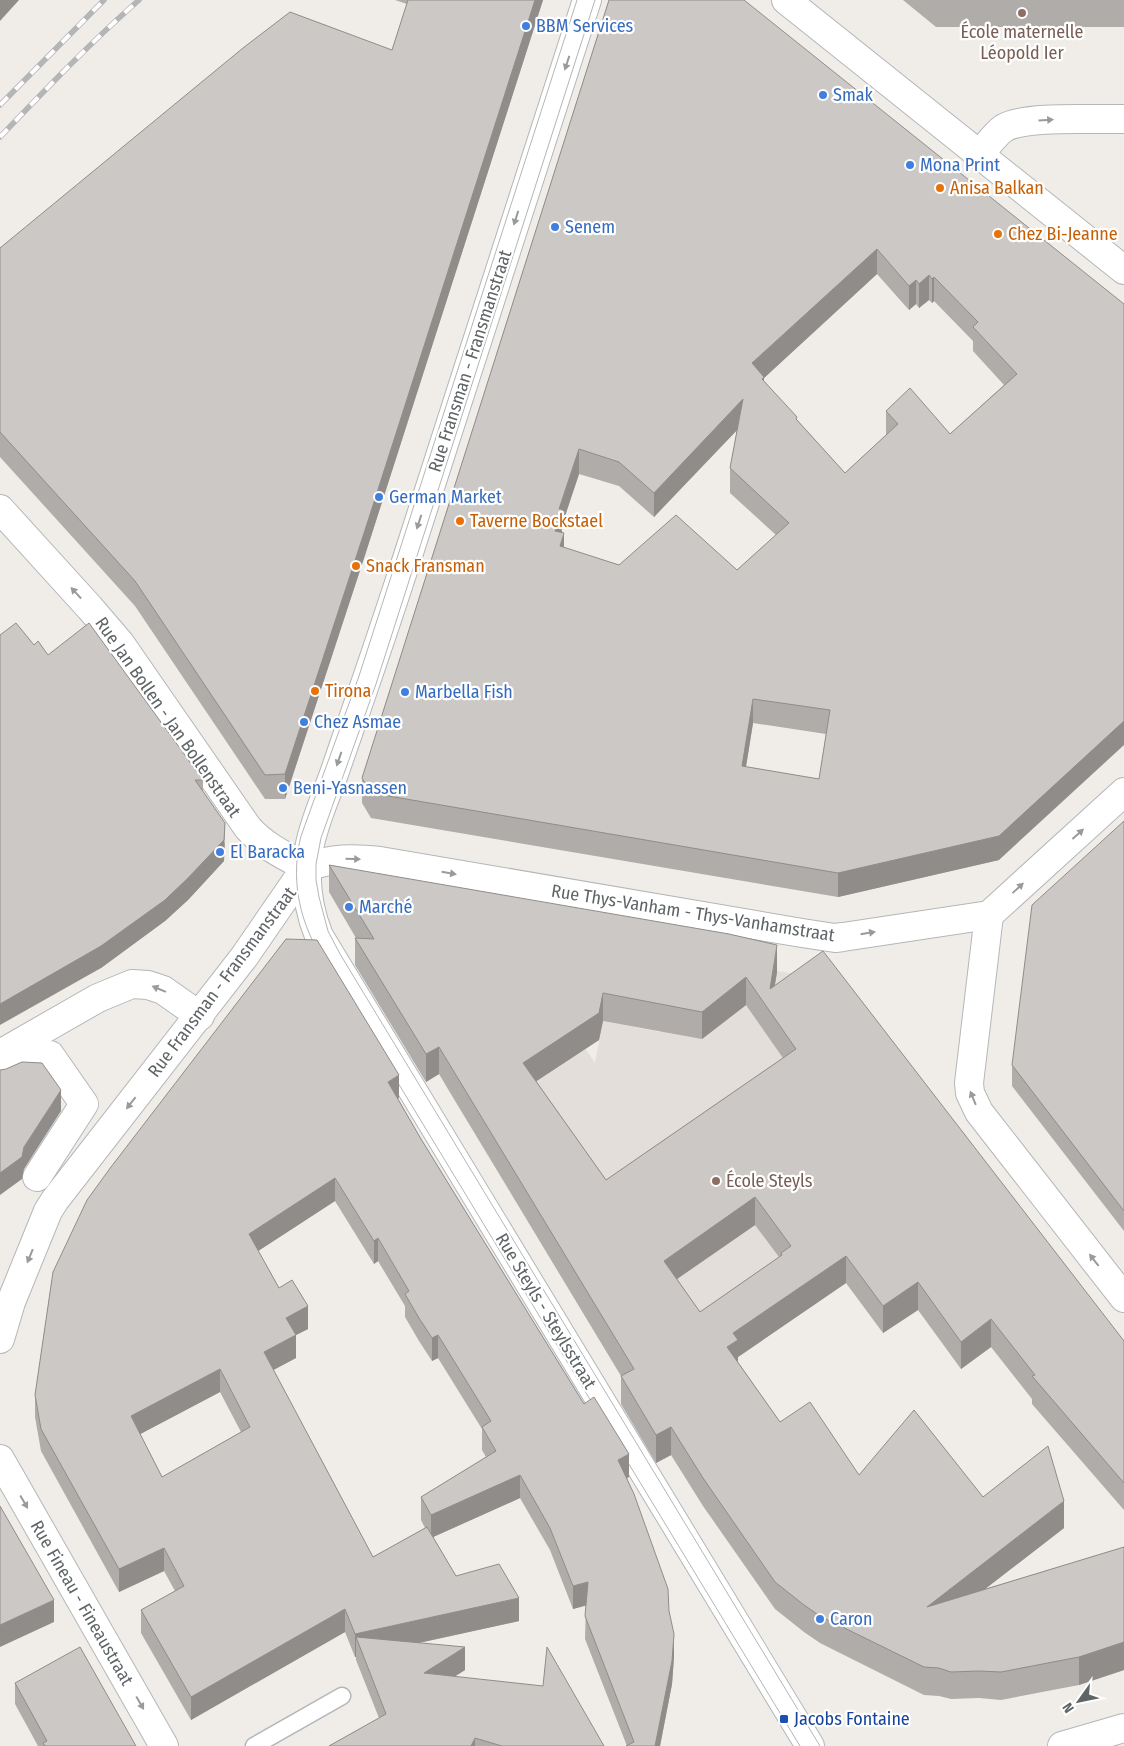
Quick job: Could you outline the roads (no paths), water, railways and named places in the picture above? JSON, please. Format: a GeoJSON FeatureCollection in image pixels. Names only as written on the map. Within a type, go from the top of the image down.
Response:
{"type":"FeatureCollection","features":[{"type":"Feature","properties":{"kind":"street","name":"Rue Fransman - Fransmanstraat"},"geometry":{"type":"LineString","coordinates":[[0,1339],[11,1302],[48,1211],[55,1200],[244,958],[306,867],[309,846],[315,826],[409,553],[587,0]]}},
{"type":"Feature","properties":{"kind":"street"},"geometry":{"type":"LineString","coordinates":[[786,0],[1124,270]]}},
{"type":"Feature","properties":{"kind":"street"},"geometry":{"type":"LineString","coordinates":[[980,154],[1002,130],[1011,125],[1044,120],[1124,119]]}},
{"type":"Feature","properties":{"kind":"street","name":"Rue Jan Bollen - Jan Bollenstraat"},"geometry":{"type":"LineString","coordinates":[[0,508],[120,643],[248,828],[267,845],[306,867]]}},
{"type":"Feature","properties":{"kind":"street"},"geometry":{"type":"LineString","coordinates":[[1124,792],[989,915],[969,1083],[970,1093],[979,1112],[1124,1298]]}},
{"type":"Feature","properties":{"kind":"street","name":"Rue Thys-Vanham - Thys-Vanhamstraat"},"geometry":{"type":"LineString","coordinates":[[306,867],[338,858],[380,861],[835,938],[989,915]]}},
{"type":"Feature","properties":{"kind":"street","name":"Rue Steyls - Steylsstraat"},"geometry":{"type":"LineString","coordinates":[[306,867],[312,915],[319,936],[810,1746]]}},
{"type":"Feature","properties":{"kind":"street"},"geometry":{"type":"LineString","coordinates":[[0,1054],[98,998],[132,984],[148,985],[163,990],[200,1016]]}},
{"type":"Feature","properties":{"kind":"street"},"geometry":{"type":"LineString","coordinates":[[0,1076],[50,1055],[67,1088],[84,1104],[37,1177]]}},
{"type":"Feature","properties":{"kind":"street","name":"Rue Fineau - Fineaustraat"},"geometry":{"type":"LineString","coordinates":[[0,1459],[164,1746]]}},
{"type":"Feature","properties":{"kind":"street"},"geometry":{"type":"LineString","coordinates":[[1062,1746],[1124,1728]]}},
{"type":"Feature","properties":{"kind":"lane"},"geometry":{"type":"LineString","coordinates":[[254,1746],[342,1696]]}},
{"type":"Feature","properties":{"kind":"tram line"},"geometry":{"type":"LineString","coordinates":[[318,951],[311,938],[298,895],[297,866],[301,836],[359,676],[577,0]]}},
{"type":"Feature","properties":{"kind":"tram line"},"geometry":{"type":"LineString","coordinates":[[595,0],[376,684],[321,838],[316,864],[316,880],[328,931],[340,954],[820,1746]]}},
{"type":"Feature","properties":{"kind":"tram line"},"geometry":{"type":"LineString","coordinates":[[392,1073],[597,1411]]}},
{"type":"Feature","properties":{"kind":"tram line"},"geometry":{"type":"LineString","coordinates":[[621,1451],[800,1746]]}},
{"type":"Feature","properties":{"kind":"railway"},"geometry":{"type":"LineString","coordinates":[[0,105],[104,0]]}},
{"type":"Feature","properties":{"kind":"railway"},"geometry":{"type":"LineString","coordinates":[[0,137],[85,50],[139,0]]}},
{"type":"Feature","properties":{"kind":"place","name":"École maternelle Léopold Ier"},"geometry":{"type":"Point","coordinates":[1022,13]}},
{"type":"Feature","properties":{"kind":"place","name":"BBM Services"},"geometry":{"type":"Point","coordinates":[526,26]}},
{"type":"Feature","properties":{"kind":"place","name":"Smak"},"geometry":{"type":"Point","coordinates":[823,95]}},
{"type":"Feature","properties":{"kind":"place","name":"Mona Print"},"geometry":{"type":"Point","coordinates":[910,165]}},
{"type":"Feature","properties":{"kind":"place","name":"Anisa Balkan"},"geometry":{"type":"Point","coordinates":[940,188]}},
{"type":"Feature","properties":{"kind":"place","name":"Senem"},"geometry":{"type":"Point","coordinates":[555,227]}},
{"type":"Feature","properties":{"kind":"place","name":"Chez Bi-Jeanne"},"geometry":{"type":"Point","coordinates":[998,234]}},
{"type":"Feature","properties":{"kind":"place","name":"German Market"},"geometry":{"type":"Point","coordinates":[379,497]}},
{"type":"Feature","properties":{"kind":"place","name":"Taverne Bockstael"},"geometry":{"type":"Point","coordinates":[460,521]}},
{"type":"Feature","properties":{"kind":"place","name":"Snack Fransman"},"geometry":{"type":"Point","coordinates":[356,566]}},
{"type":"Feature","properties":{"kind":"place","name":"Tirona"},"geometry":{"type":"Point","coordinates":[315,691]}},
{"type":"Feature","properties":{"kind":"place","name":"Marbella Fish"},"geometry":{"type":"Point","coordinates":[405,692]}},
{"type":"Feature","properties":{"kind":"place","name":"Chez Asmae"},"geometry":{"type":"Point","coordinates":[304,722]}},
{"type":"Feature","properties":{"kind":"place","name":"Beni-Yasnassen"},"geometry":{"type":"Point","coordinates":[283,788]}},
{"type":"Feature","properties":{"kind":"place","name":"El Baracka"},"geometry":{"type":"Point","coordinates":[220,852]}},
{"type":"Feature","properties":{"kind":"place","name":"Marché"},"geometry":{"type":"Point","coordinates":[349,907]}},
{"type":"Feature","properties":{"kind":"place","name":"École Steyls"},"geometry":{"type":"Point","coordinates":[716,1181]}},
{"type":"Feature","properties":{"kind":"place","name":"Caron"},"geometry":{"type":"Point","coordinates":[820,1619]}},
{"type":"Feature","properties":{"kind":"place","name":"Jacobs Fontaine"},"geometry":{"type":"Point","coordinates":[784,1719]}}]}
